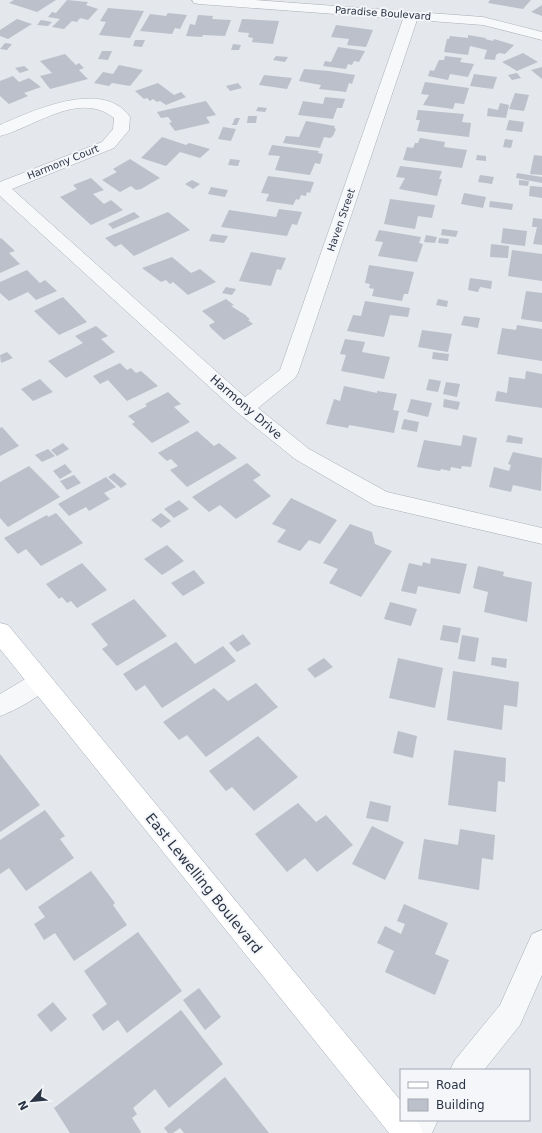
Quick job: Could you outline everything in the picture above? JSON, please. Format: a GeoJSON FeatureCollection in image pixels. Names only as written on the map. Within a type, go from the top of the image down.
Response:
{"type":"FeatureCollection","features":[{"type":"Feature","properties":{"kind":"main road","name":"East Lewelling Boulevard"},"geometry":{"type":"LineString","coordinates":[[0,632],[408,1133]]}},
{"type":"Feature","properties":{"kind":"street","name":"Paradise Boulevard"},"geometry":{"type":"LineString","coordinates":[[199,0],[483,21],[542,36]]}},
{"type":"Feature","properties":{"kind":"street","name":"Haven Street"},"geometry":{"type":"LineString","coordinates":[[245,408],[288,373],[412,15]]}},
{"type":"Feature","properties":{"kind":"street","name":"Harmony Court"},"geometry":{"type":"LineString","coordinates":[[0,131],[65,105],[95,104],[108,107],[122,117],[121,130],[108,145],[0,187]]}},
{"type":"Feature","properties":{"kind":"street","name":"Harmony Drive"},"geometry":{"type":"LineString","coordinates":[[0,187],[245,408],[302,454],[381,499],[542,536]]}},
{"type":"Feature","properties":{"kind":"street"},"geometry":{"type":"LineString","coordinates":[[0,706],[40,682]]}},
{"type":"Feature","properties":{"kind":"street"},"geometry":{"type":"LineString","coordinates":[[466,1069],[510,1015],[542,943]]}},
{"type":"Feature","properties":{"kind":"street"},"geometry":{"type":"LineString","coordinates":[[412,1133],[422,1121]]}},
{"type":"Feature","properties":{"kind":"building"},"geometry":{"type":"Polygon","coordinates":[[[14,0],[56,0],[37,12],[9,3],[14,0]]]}},
{"type":"Feature","properties":{"kind":"building"},"geometry":{"type":"Polygon","coordinates":[[[67,0],[88,2],[86,5],[98,9],[88,20],[80,18],[77,22],[72,21],[64,29],[52,27],[60,19],[48,17],[52,12],[56,13],[67,0]]]}},
{"type":"Feature","properties":{"kind":"building"},"geometry":{"type":"Polygon","coordinates":[[[490,0],[531,0],[523,9],[488,3],[490,0]]]}},
{"type":"Feature","properties":{"kind":"building"},"geometry":{"type":"Polygon","coordinates":[[[542,5],[542,16],[531,12],[542,5]]]}},
{"type":"Feature","properties":{"kind":"building"},"geometry":{"type":"Polygon","coordinates":[[[108,8],[144,11],[130,38],[99,35],[106,22],[100,21],[108,8]]]}},
{"type":"Feature","properties":{"kind":"building"},"geometry":{"type":"Polygon","coordinates":[[[168,13],[187,15],[180,29],[175,28],[172,34],[140,31],[150,14],[166,16],[168,13]]]}},
{"type":"Feature","properties":{"kind":"building"},"geometry":{"type":"Polygon","coordinates":[[[198,15],[213,16],[212,19],[231,20],[225,36],[186,36],[190,24],[195,25],[198,15]]]}},
{"type":"Feature","properties":{"kind":"building"},"geometry":{"type":"Polygon","coordinates":[[[17,19],[32,24],[8,39],[0,36],[0,30],[17,19]]]}},
{"type":"Feature","properties":{"kind":"building"},"geometry":{"type":"Polygon","coordinates":[[[242,19],[279,21],[273,44],[252,42],[253,38],[248,37],[249,33],[238,32],[242,19]]]}},
{"type":"Feature","properties":{"kind":"building"},"geometry":{"type":"Polygon","coordinates":[[[41,20],[52,22],[48,26],[37,25],[41,20]]]}},
{"type":"Feature","properties":{"kind":"building"},"geometry":{"type":"Polygon","coordinates":[[[336,25],[373,30],[366,47],[347,45],[349,39],[331,37],[336,25]]]}},
{"type":"Feature","properties":{"kind":"building"},"geometry":{"type":"Polygon","coordinates":[[[468,35],[486,38],[485,39],[493,41],[494,39],[514,45],[505,54],[499,53],[496,55],[495,60],[484,59],[487,50],[470,46],[468,55],[444,52],[447,39],[449,39],[450,36],[468,38],[468,35]]]}},
{"type":"Feature","properties":{"kind":"building"},"geometry":{"type":"Polygon","coordinates":[[[135,40],[145,40],[142,47],[133,46],[135,40]]]}},
{"type":"Feature","properties":{"kind":"building"},"geometry":{"type":"Polygon","coordinates":[[[5,43],[12,44],[7,50],[0,49],[5,43]]]}},
{"type":"Feature","properties":{"kind":"building"},"geometry":{"type":"Polygon","coordinates":[[[233,44],[241,45],[239,50],[231,50],[233,44]]]}},
{"type":"Feature","properties":{"kind":"building"},"geometry":{"type":"Polygon","coordinates":[[[338,47],[365,51],[359,62],[354,61],[352,65],[348,64],[346,69],[323,66],[325,61],[331,62],[338,47]]]}},
{"type":"Feature","properties":{"kind":"building"},"geometry":{"type":"Polygon","coordinates":[[[102,51],[112,51],[108,60],[98,59],[102,51]]]}},
{"type":"Feature","properties":{"kind":"building"},"geometry":{"type":"Polygon","coordinates":[[[523,53],[538,62],[517,71],[502,62],[523,53]]]}},
{"type":"Feature","properties":{"kind":"building"},"geometry":{"type":"Polygon","coordinates":[[[65,54],[76,65],[79,63],[84,68],[79,70],[88,79],[50,89],[40,76],[52,73],[40,61],[65,54]]]}},
{"type":"Feature","properties":{"kind":"building"},"geometry":{"type":"Polygon","coordinates":[[[276,56],[288,57],[285,62],[273,60],[276,56]]]}},
{"type":"Feature","properties":{"kind":"building"},"geometry":{"type":"Polygon","coordinates":[[[445,56],[462,58],[460,62],[474,64],[468,77],[450,74],[448,80],[428,76],[430,70],[434,71],[439,60],[444,60],[445,56]]]}},
{"type":"Feature","properties":{"kind":"building"},"geometry":{"type":"Polygon","coordinates":[[[119,65],[143,70],[130,86],[112,83],[109,86],[94,83],[103,72],[113,74],[119,65]]]}},
{"type":"Feature","properties":{"kind":"building"},"geometry":{"type":"Polygon","coordinates":[[[24,66],[29,70],[20,73],[15,68],[24,66]]]}},
{"type":"Feature","properties":{"kind":"building"},"geometry":{"type":"Polygon","coordinates":[[[542,67],[542,79],[531,70],[542,67]]]}},
{"type":"Feature","properties":{"kind":"building"},"geometry":{"type":"Polygon","coordinates":[[[304,69],[355,75],[352,84],[349,83],[346,92],[319,89],[321,85],[299,81],[304,69]]]}},
{"type":"Feature","properties":{"kind":"building"},"geometry":{"type":"Polygon","coordinates":[[[517,73],[521,78],[512,80],[508,75],[517,73]]]}},
{"type":"Feature","properties":{"kind":"building"},"geometry":{"type":"Polygon","coordinates":[[[474,74],[497,77],[493,89],[470,86],[474,74]]]}},
{"type":"Feature","properties":{"kind":"building"},"geometry":{"type":"Polygon","coordinates":[[[264,75],[292,78],[287,89],[259,85],[264,75]]]}},
{"type":"Feature","properties":{"kind":"building"},"geometry":{"type":"Polygon","coordinates":[[[13,76],[19,82],[29,78],[41,87],[24,93],[28,96],[9,104],[0,96],[0,81],[13,76]]]}},
{"type":"Feature","properties":{"kind":"building"},"geometry":{"type":"Polygon","coordinates":[[[425,82],[469,88],[464,104],[455,103],[453,109],[423,105],[429,95],[421,94],[425,82]]]}},
{"type":"Feature","properties":{"kind":"building"},"geometry":{"type":"Polygon","coordinates":[[[158,83],[174,95],[181,92],[186,97],[166,105],[153,99],[150,101],[147,98],[144,99],[135,91],[158,83]]]}},
{"type":"Feature","properties":{"kind":"building"},"geometry":{"type":"Polygon","coordinates":[[[238,83],[242,88],[230,91],[226,86],[238,83]]]}},
{"type":"Feature","properties":{"kind":"building"},"geometry":{"type":"Polygon","coordinates":[[[515,93],[529,95],[524,111],[509,109],[515,93]]]}},
{"type":"Feature","properties":{"kind":"building"},"geometry":{"type":"Polygon","coordinates":[[[325,97],[345,99],[342,108],[337,108],[333,119],[298,115],[303,101],[323,104],[325,97]]]}},
{"type":"Feature","properties":{"kind":"building"},"geometry":{"type":"Polygon","coordinates":[[[206,101],[216,115],[206,117],[210,123],[175,131],[169,123],[172,122],[168,117],[161,118],[157,112],[206,101]]]}},
{"type":"Feature","properties":{"kind":"building"},"geometry":{"type":"Polygon","coordinates":[[[500,103],[509,105],[506,118],[487,116],[488,108],[498,110],[500,103]]]}},
{"type":"Feature","properties":{"kind":"building"},"geometry":{"type":"Polygon","coordinates":[[[258,107],[267,108],[265,112],[256,111],[258,107]]]}},
{"type":"Feature","properties":{"kind":"building"},"geometry":{"type":"Polygon","coordinates":[[[418,110],[464,114],[462,122],[471,123],[469,137],[417,131],[420,120],[416,120],[418,110]]]}},
{"type":"Feature","properties":{"kind":"building"},"geometry":{"type":"Polygon","coordinates":[[[248,116],[257,116],[256,123],[247,123],[248,116]]]}},
{"type":"Feature","properties":{"kind":"building"},"geometry":{"type":"Polygon","coordinates":[[[235,118],[240,118],[237,125],[232,125],[235,118]]]}},
{"type":"Feature","properties":{"kind":"building"},"geometry":{"type":"Polygon","coordinates":[[[509,120],[524,122],[522,132],[506,130],[509,120]]]}},
{"type":"Feature","properties":{"kind":"building"},"geometry":{"type":"Polygon","coordinates":[[[306,121],[335,126],[334,128],[336,129],[333,136],[330,138],[324,137],[320,148],[283,143],[286,136],[299,137],[306,121]]]}},
{"type":"Feature","properties":{"kind":"building"},"geometry":{"type":"Polygon","coordinates":[[[223,127],[236,129],[231,141],[218,139],[223,127]]]}},
{"type":"Feature","properties":{"kind":"building"},"geometry":{"type":"Polygon","coordinates":[[[162,137],[186,145],[189,143],[210,149],[200,158],[180,152],[166,166],[141,158],[162,137]]]}},
{"type":"Feature","properties":{"kind":"building"},"geometry":{"type":"Polygon","coordinates":[[[420,138],[445,142],[444,147],[467,150],[462,168],[403,160],[407,147],[413,148],[415,143],[418,143],[420,138]]]}},
{"type":"Feature","properties":{"kind":"building"},"geometry":{"type":"Polygon","coordinates":[[[505,139],[513,140],[511,148],[503,147],[505,139]]]}},
{"type":"Feature","properties":{"kind":"building"},"geometry":{"type":"Polygon","coordinates":[[[272,145],[319,151],[318,153],[323,154],[320,164],[315,163],[310,175],[275,170],[280,156],[268,155],[272,145]]]}},
{"type":"Feature","properties":{"kind":"building"},"geometry":{"type":"Polygon","coordinates":[[[477,155],[486,156],[486,161],[476,160],[477,155]]]}},
{"type":"Feature","properties":{"kind":"building"},"geometry":{"type":"Polygon","coordinates":[[[534,155],[542,156],[542,175],[530,174],[534,155]]]}},
{"type":"Feature","properties":{"kind":"building"},"geometry":{"type":"Polygon","coordinates":[[[130,159],[160,178],[141,189],[136,190],[131,186],[120,192],[102,180],[117,172],[113,169],[130,159]]]}},
{"type":"Feature","properties":{"kind":"building"},"geometry":{"type":"Polygon","coordinates":[[[230,159],[240,160],[238,166],[228,165],[230,159]]]}},
{"type":"Feature","properties":{"kind":"building"},"geometry":{"type":"Polygon","coordinates":[[[400,166],[442,171],[439,179],[442,179],[437,196],[399,189],[405,178],[396,177],[400,166]]]}},
{"type":"Feature","properties":{"kind":"building"},"geometry":{"type":"Polygon","coordinates":[[[517,173],[542,177],[542,183],[516,178],[517,173]]]}},
{"type":"Feature","properties":{"kind":"building"},"geometry":{"type":"Polygon","coordinates":[[[480,175],[494,177],[492,184],[478,182],[480,175]]]}},
{"type":"Feature","properties":{"kind":"building"},"geometry":{"type":"Polygon","coordinates":[[[268,176],[314,182],[310,193],[307,192],[306,196],[301,195],[299,200],[296,199],[293,205],[266,201],[269,194],[261,193],[268,176]]]}},
{"type":"Feature","properties":{"kind":"building"},"geometry":{"type":"Polygon","coordinates":[[[91,178],[104,190],[93,194],[104,204],[111,200],[123,210],[91,225],[60,197],[77,189],[73,185],[91,178]]]}},
{"type":"Feature","properties":{"kind":"building"},"geometry":{"type":"Polygon","coordinates":[[[192,180],[200,184],[193,189],[185,184],[192,180]]]}},
{"type":"Feature","properties":{"kind":"building"},"geometry":{"type":"Polygon","coordinates":[[[519,180],[529,181],[528,186],[519,185],[519,180]]]}},
{"type":"Feature","properties":{"kind":"building"},"geometry":{"type":"Polygon","coordinates":[[[530,186],[542,187],[542,198],[529,196],[530,186]]]}},
{"type":"Feature","properties":{"kind":"building"},"geometry":{"type":"Polygon","coordinates":[[[211,187],[228,190],[225,197],[208,194],[211,187]]]}},
{"type":"Feature","properties":{"kind":"building"},"geometry":{"type":"Polygon","coordinates":[[[464,193],[486,197],[483,208],[461,204],[464,193]]]}},
{"type":"Feature","properties":{"kind":"building"},"geometry":{"type":"Polygon","coordinates":[[[390,199],[435,205],[432,218],[418,216],[415,229],[384,224],[390,199]]]}},
{"type":"Feature","properties":{"kind":"building"},"geometry":{"type":"Polygon","coordinates":[[[490,201],[513,204],[512,210],[489,207],[490,201]]]}},
{"type":"Feature","properties":{"kind":"building"},"geometry":{"type":"Polygon","coordinates":[[[279,209],[302,212],[297,225],[292,224],[287,236],[221,227],[229,210],[276,217],[279,209]]]}},
{"type":"Feature","properties":{"kind":"building"},"geometry":{"type":"Polygon","coordinates":[[[134,212],[140,217],[113,229],[108,224],[134,212]]]}},
{"type":"Feature","properties":{"kind":"building"},"geometry":{"type":"Polygon","coordinates":[[[168,212],[190,230],[134,256],[121,244],[115,247],[105,238],[168,212]]]}},
{"type":"Feature","properties":{"kind":"building"},"geometry":{"type":"Polygon","coordinates":[[[533,218],[542,219],[542,245],[533,244],[537,227],[532,227],[533,218]]]}},
{"type":"Feature","properties":{"kind":"building"},"geometry":{"type":"Polygon","coordinates":[[[503,228],[527,231],[525,246],[501,243],[503,228]]]}},
{"type":"Feature","properties":{"kind":"building"},"geometry":{"type":"Polygon","coordinates":[[[442,229],[458,231],[456,237],[441,235],[442,229]]]}},
{"type":"Feature","properties":{"kind":"building"},"geometry":{"type":"Polygon","coordinates":[[[379,230],[421,237],[419,243],[423,244],[417,262],[378,256],[383,242],[375,241],[379,230]]]}},
{"type":"Feature","properties":{"kind":"building"},"geometry":{"type":"Polygon","coordinates":[[[212,234],[228,236],[224,243],[209,241],[212,234]]]}},
{"type":"Feature","properties":{"kind":"building"},"geometry":{"type":"Polygon","coordinates":[[[426,235],[437,237],[435,243],[424,242],[426,235]]]}},
{"type":"Feature","properties":{"kind":"building"},"geometry":{"type":"Polygon","coordinates":[[[1,238],[15,251],[9,253],[20,264],[0,273],[0,239],[1,238]]]}},
{"type":"Feature","properties":{"kind":"building"},"geometry":{"type":"Polygon","coordinates":[[[439,238],[449,239],[448,244],[438,243],[439,238]]]}},
{"type":"Feature","properties":{"kind":"building"},"geometry":{"type":"Polygon","coordinates":[[[491,244],[509,246],[508,258],[490,257],[491,244]]]}},
{"type":"Feature","properties":{"kind":"building"},"geometry":{"type":"Polygon","coordinates":[[[512,250],[542,254],[542,281],[508,276],[512,250]]]}},
{"type":"Feature","properties":{"kind":"building"},"geometry":{"type":"Polygon","coordinates":[[[251,252],[286,258],[281,270],[277,269],[271,286],[239,281],[251,252]]]}},
{"type":"Feature","properties":{"kind":"building"},"geometry":{"type":"Polygon","coordinates":[[[172,257],[191,273],[200,269],[216,282],[188,295],[173,282],[170,284],[166,280],[161,282],[142,268],[172,257]]]}},
{"type":"Feature","properties":{"kind":"building"},"geometry":{"type":"Polygon","coordinates":[[[369,265],[414,272],[408,294],[404,294],[402,301],[372,296],[374,289],[369,288],[370,284],[365,283],[369,265]]]}},
{"type":"Feature","properties":{"kind":"building"},"geometry":{"type":"Polygon","coordinates":[[[27,270],[40,283],[45,280],[57,291],[36,300],[28,292],[9,301],[0,293],[0,282],[27,270]]]}},
{"type":"Feature","properties":{"kind":"building"},"geometry":{"type":"Polygon","coordinates":[[[470,278],[492,281],[491,289],[480,287],[478,292],[468,290],[470,278]]]}},
{"type":"Feature","properties":{"kind":"building"},"geometry":{"type":"Polygon","coordinates":[[[226,287],[236,289],[232,295],[222,293],[226,287]]]}},
{"type":"Feature","properties":{"kind":"building"},"geometry":{"type":"Polygon","coordinates":[[[526,291],[542,293],[542,322],[521,319],[526,291]]]}},
{"type":"Feature","properties":{"kind":"building"},"geometry":{"type":"Polygon","coordinates":[[[63,297],[87,322],[59,335],[34,311],[63,297]]]}},
{"type":"Feature","properties":{"kind":"building"},"geometry":{"type":"Polygon","coordinates":[[[226,299],[234,305],[231,306],[247,316],[250,319],[248,320],[253,324],[224,340],[209,325],[215,322],[202,311],[226,299]]]}},
{"type":"Feature","properties":{"kind":"building"},"geometry":{"type":"Polygon","coordinates":[[[438,299],[448,301],[447,307],[436,305],[438,299]]]}},
{"type":"Feature","properties":{"kind":"building"},"geometry":{"type":"Polygon","coordinates":[[[365,301],[410,308],[408,317],[390,315],[384,337],[347,331],[353,315],[361,316],[365,301]]]}},
{"type":"Feature","properties":{"kind":"building"},"geometry":{"type":"Polygon","coordinates":[[[464,316],[480,318],[478,328],[461,325],[464,316]]]}},
{"type":"Feature","properties":{"kind":"building"},"geometry":{"type":"Polygon","coordinates":[[[517,325],[542,329],[542,361],[497,354],[502,328],[516,330],[517,325]]]}},
{"type":"Feature","properties":{"kind":"building"},"geometry":{"type":"Polygon","coordinates":[[[96,326],[108,336],[101,339],[115,352],[66,378],[48,361],[83,343],[75,336],[96,326]]]}},
{"type":"Feature","properties":{"kind":"building"},"geometry":{"type":"Polygon","coordinates":[[[422,330],[452,334],[448,352],[418,347],[422,330]]]}},
{"type":"Feature","properties":{"kind":"building"},"geometry":{"type":"Polygon","coordinates":[[[345,339],[365,342],[362,352],[390,357],[384,379],[341,371],[346,355],[340,354],[345,339]]]}},
{"type":"Feature","properties":{"kind":"building"},"geometry":{"type":"Polygon","coordinates":[[[7,352],[13,358],[1,363],[0,355],[7,352]]]}},
{"type":"Feature","properties":{"kind":"building"},"geometry":{"type":"Polygon","coordinates":[[[433,352],[449,354],[448,361],[432,359],[433,352]]]}},
{"type":"Feature","properties":{"kind":"building"},"geometry":{"type":"Polygon","coordinates":[[[120,363],[127,370],[131,368],[136,373],[141,371],[158,386],[127,401],[108,380],[100,384],[93,376],[120,363]]]}},
{"type":"Feature","properties":{"kind":"building"},"geometry":{"type":"Polygon","coordinates":[[[526,371],[542,374],[542,408],[495,401],[497,391],[507,393],[509,377],[525,379],[526,371]]]}},
{"type":"Feature","properties":{"kind":"building"},"geometry":{"type":"Polygon","coordinates":[[[40,379],[53,392],[33,401],[21,389],[40,379]]]}},
{"type":"Feature","properties":{"kind":"building"},"geometry":{"type":"Polygon","coordinates":[[[429,379],[441,381],[438,392],[426,390],[429,379]]]}},
{"type":"Feature","properties":{"kind":"building"},"geometry":{"type":"Polygon","coordinates":[[[446,382],[460,384],[457,397],[443,394],[446,382]]]}},
{"type":"Feature","properties":{"kind":"building"},"geometry":{"type":"Polygon","coordinates":[[[344,386],[377,393],[377,391],[397,394],[393,410],[399,411],[394,433],[349,425],[348,428],[326,424],[334,399],[340,401],[344,386]]]}},
{"type":"Feature","properties":{"kind":"building"},"geometry":{"type":"Polygon","coordinates":[[[168,392],[181,404],[174,407],[190,422],[152,443],[132,424],[135,422],[128,416],[147,406],[145,404],[168,392]]]}},
{"type":"Feature","properties":{"kind":"building"},"geometry":{"type":"Polygon","coordinates":[[[411,399],[432,403],[428,417],[407,412],[411,399]]]}},
{"type":"Feature","properties":{"kind":"building"},"geometry":{"type":"Polygon","coordinates":[[[444,399],[460,402],[458,410],[443,407],[444,399]]]}},
{"type":"Feature","properties":{"kind":"building"},"geometry":{"type":"Polygon","coordinates":[[[404,419],[419,422],[417,432],[401,429],[404,419]]]}},
{"type":"Feature","properties":{"kind":"building"},"geometry":{"type":"Polygon","coordinates":[[[2,427],[19,446],[0,456],[0,428],[2,427]]]}},
{"type":"Feature","properties":{"kind":"building"},"geometry":{"type":"Polygon","coordinates":[[[197,431],[214,446],[219,443],[237,458],[187,487],[170,470],[178,466],[171,459],[167,461],[158,453],[197,431]]]}},
{"type":"Feature","properties":{"kind":"building"},"geometry":{"type":"Polygon","coordinates":[[[463,435],[477,438],[471,467],[462,466],[461,469],[451,467],[450,471],[441,469],[440,471],[417,467],[424,440],[461,446],[463,435]]]}},
{"type":"Feature","properties":{"kind":"building"},"geometry":{"type":"Polygon","coordinates":[[[508,435],[523,438],[522,444],[506,442],[508,435]]]}},
{"type":"Feature","properties":{"kind":"building"},"geometry":{"type":"Polygon","coordinates":[[[63,443],[69,449],[57,456],[51,450],[63,443]]]}},
{"type":"Feature","properties":{"kind":"building"},"geometry":{"type":"Polygon","coordinates":[[[48,449],[55,456],[42,462],[35,455],[48,449]]]}},
{"type":"Feature","properties":{"kind":"building"},"geometry":{"type":"Polygon","coordinates":[[[513,452],[542,458],[541,491],[513,485],[511,492],[489,487],[494,467],[509,471],[511,465],[508,464],[513,452]]]}},
{"type":"Feature","properties":{"kind":"building"},"geometry":{"type":"Polygon","coordinates":[[[247,463],[261,475],[253,480],[271,496],[236,519],[220,505],[209,512],[192,497],[247,463]]]}},
{"type":"Feature","properties":{"kind":"building"},"geometry":{"type":"Polygon","coordinates":[[[65,464],[72,472],[60,479],[53,471],[65,464]]]}},
{"type":"Feature","properties":{"kind":"building"},"geometry":{"type":"Polygon","coordinates":[[[29,466],[60,497],[8,527],[0,518],[0,482],[29,466]]]}},
{"type":"Feature","properties":{"kind":"building"},"geometry":{"type":"Polygon","coordinates":[[[114,473],[127,484],[121,488],[108,477],[114,473]]]}},
{"type":"Feature","properties":{"kind":"building"},"geometry":{"type":"Polygon","coordinates":[[[74,475],[81,483],[67,490],[60,481],[74,475]]]}},
{"type":"Feature","properties":{"kind":"building"},"geometry":{"type":"Polygon","coordinates":[[[106,477],[116,487],[104,493],[110,499],[89,511],[86,507],[69,516],[58,504],[106,477]]]}},
{"type":"Feature","properties":{"kind":"building"},"geometry":{"type":"Polygon","coordinates":[[[291,498],[337,520],[320,544],[309,540],[300,551],[277,542],[286,530],[272,524],[291,498]]]}},
{"type":"Feature","properties":{"kind":"building"},"geometry":{"type":"Polygon","coordinates":[[[179,500],[189,509],[174,518],[164,509],[179,500]]]}},
{"type":"Feature","properties":{"kind":"building"},"geometry":{"type":"Polygon","coordinates":[[[56,513],[83,543],[41,566],[26,549],[18,554],[4,538],[47,515],[48,517],[56,513]]]}},
{"type":"Feature","properties":{"kind":"building"},"geometry":{"type":"Polygon","coordinates":[[[161,513],[171,521],[161,528],[151,520],[161,513]]]}},
{"type":"Feature","properties":{"kind":"building"},"geometry":{"type":"Polygon","coordinates":[[[350,524],[372,532],[375,544],[392,551],[361,597],[329,583],[338,569],[323,563],[350,524]]]}},
{"type":"Feature","properties":{"kind":"building"},"geometry":{"type":"Polygon","coordinates":[[[167,545],[184,561],[162,575],[144,559],[167,545]]]}},
{"type":"Feature","properties":{"kind":"building"},"geometry":{"type":"Polygon","coordinates":[[[431,558],[467,564],[460,594],[418,586],[416,594],[401,591],[409,563],[422,566],[423,562],[430,564],[431,558]]]}},
{"type":"Feature","properties":{"kind":"building"},"geometry":{"type":"Polygon","coordinates":[[[82,563],[107,590],[77,608],[71,601],[67,603],[62,597],[59,599],[46,584],[82,563]]]}},
{"type":"Feature","properties":{"kind":"building"},"geometry":{"type":"Polygon","coordinates":[[[478,566],[504,572],[503,576],[532,582],[527,622],[484,612],[488,592],[473,588],[478,566]]]}},
{"type":"Feature","properties":{"kind":"building"},"geometry":{"type":"Polygon","coordinates":[[[194,570],[205,583],[183,596],[171,583],[194,570]]]}},
{"type":"Feature","properties":{"kind":"building"},"geometry":{"type":"Polygon","coordinates":[[[134,599],[167,636],[117,666],[102,649],[108,645],[91,624],[134,599]]]}},
{"type":"Feature","properties":{"kind":"building"},"geometry":{"type":"Polygon","coordinates":[[[390,602],[417,609],[411,626],[384,619],[390,602]]]}},
{"type":"Feature","properties":{"kind":"building"},"geometry":{"type":"Polygon","coordinates":[[[443,625],[461,628],[458,643],[440,640],[443,625]]]}},
{"type":"Feature","properties":{"kind":"building"},"geometry":{"type":"Polygon","coordinates":[[[243,634],[251,644],[237,652],[229,643],[243,634]]]}},
{"type":"Feature","properties":{"kind":"building"},"geometry":{"type":"Polygon","coordinates":[[[462,635],[479,638],[475,662],[458,659],[462,635]]]}},
{"type":"Feature","properties":{"kind":"building"},"geometry":{"type":"Polygon","coordinates":[[[176,642],[195,664],[223,646],[236,661],[162,708],[145,685],[136,691],[123,674],[176,642]]]}},
{"type":"Feature","properties":{"kind":"building"},"geometry":{"type":"Polygon","coordinates":[[[492,657],[507,659],[506,668],[491,665],[492,657]]]}},
{"type":"Feature","properties":{"kind":"building"},"geometry":{"type":"Polygon","coordinates":[[[324,658],[333,667],[315,678],[307,669],[324,658]]]}},
{"type":"Feature","properties":{"kind":"building"},"geometry":{"type":"Polygon","coordinates":[[[398,658],[443,668],[435,708],[389,698],[398,658]]]}},
{"type":"Feature","properties":{"kind":"building"},"geometry":{"type":"Polygon","coordinates":[[[453,671],[519,682],[517,707],[504,705],[502,730],[447,720],[453,671]]]}},
{"type":"Feature","properties":{"kind":"building"},"geometry":{"type":"Polygon","coordinates":[[[256,683],[278,707],[206,757],[187,735],[179,740],[163,722],[214,688],[228,701],[256,683]]]}},
{"type":"Feature","properties":{"kind":"building"},"geometry":{"type":"Polygon","coordinates":[[[398,731],[417,736],[413,758],[393,753],[398,731]]]}},
{"type":"Feature","properties":{"kind":"building"},"geometry":{"type":"Polygon","coordinates":[[[258,736],[298,777],[254,811],[232,787],[226,791],[209,771],[258,736]]]}},
{"type":"Feature","properties":{"kind":"building"},"geometry":{"type":"Polygon","coordinates":[[[454,750],[506,758],[505,782],[498,781],[496,812],[448,805],[454,750]]]}},
{"type":"Feature","properties":{"kind":"building"},"geometry":{"type":"Polygon","coordinates":[[[0,754],[40,805],[0,832],[0,754]]]}},
{"type":"Feature","properties":{"kind":"building"},"geometry":{"type":"Polygon","coordinates":[[[370,801],[391,806],[388,822],[366,818],[370,801]]]}},
{"type":"Feature","properties":{"kind":"building"},"geometry":{"type":"Polygon","coordinates":[[[298,803],[316,822],[326,815],[353,845],[317,872],[305,858],[287,872],[255,834],[298,803]]]}},
{"type":"Feature","properties":{"kind":"building"},"geometry":{"type":"Polygon","coordinates":[[[45,810],[65,836],[60,839],[74,858],[26,891],[9,868],[0,874],[0,840],[45,810]]]}},
{"type":"Feature","properties":{"kind":"building"},"geometry":{"type":"Polygon","coordinates":[[[372,826],[404,842],[385,880],[352,864],[372,826]]]}},
{"type":"Feature","properties":{"kind":"building"},"geometry":{"type":"Polygon","coordinates":[[[460,829],[495,835],[493,860],[482,858],[479,890],[418,879],[424,839],[458,845],[460,829]]]}},
{"type":"Feature","properties":{"kind":"building"},"geometry":{"type":"Polygon","coordinates":[[[91,871],[115,903],[113,905],[127,925],[74,961],[55,933],[44,940],[34,924],[45,917],[38,907],[91,871]]]}},
{"type":"Feature","properties":{"kind":"building"},"geometry":{"type":"Polygon","coordinates":[[[404,904],[448,923],[435,954],[449,960],[435,995],[385,972],[394,951],[377,943],[385,926],[401,934],[405,924],[397,921],[404,904]]]}},
{"type":"Feature","properties":{"kind":"building"},"geometry":{"type":"Polygon","coordinates":[[[138,932],[182,991],[127,1033],[118,1020],[103,1031],[92,1015],[107,1004],[84,971],[138,932]]]}},
{"type":"Feature","properties":{"kind":"building"},"geometry":{"type":"Polygon","coordinates":[[[199,988],[221,1017],[205,1030],[183,1000],[199,988]]]}},
{"type":"Feature","properties":{"kind":"building"},"geometry":{"type":"Polygon","coordinates":[[[53,1002],[67,1019],[51,1032],[37,1015],[53,1002]]]}},
{"type":"Feature","properties":{"kind":"building"},"geometry":{"type":"Polygon","coordinates":[[[181,1010],[223,1064],[169,1108],[155,1089],[133,1108],[137,1114],[132,1118],[141,1132],[140,1133],[70,1133],[54,1108],[181,1010]]]}},
{"type":"Feature","properties":{"kind":"building"},"geometry":{"type":"Polygon","coordinates":[[[225,1077],[269,1133],[184,1133],[180,1128],[173,1133],[168,1133],[164,1128],[225,1077]]]}}]}
